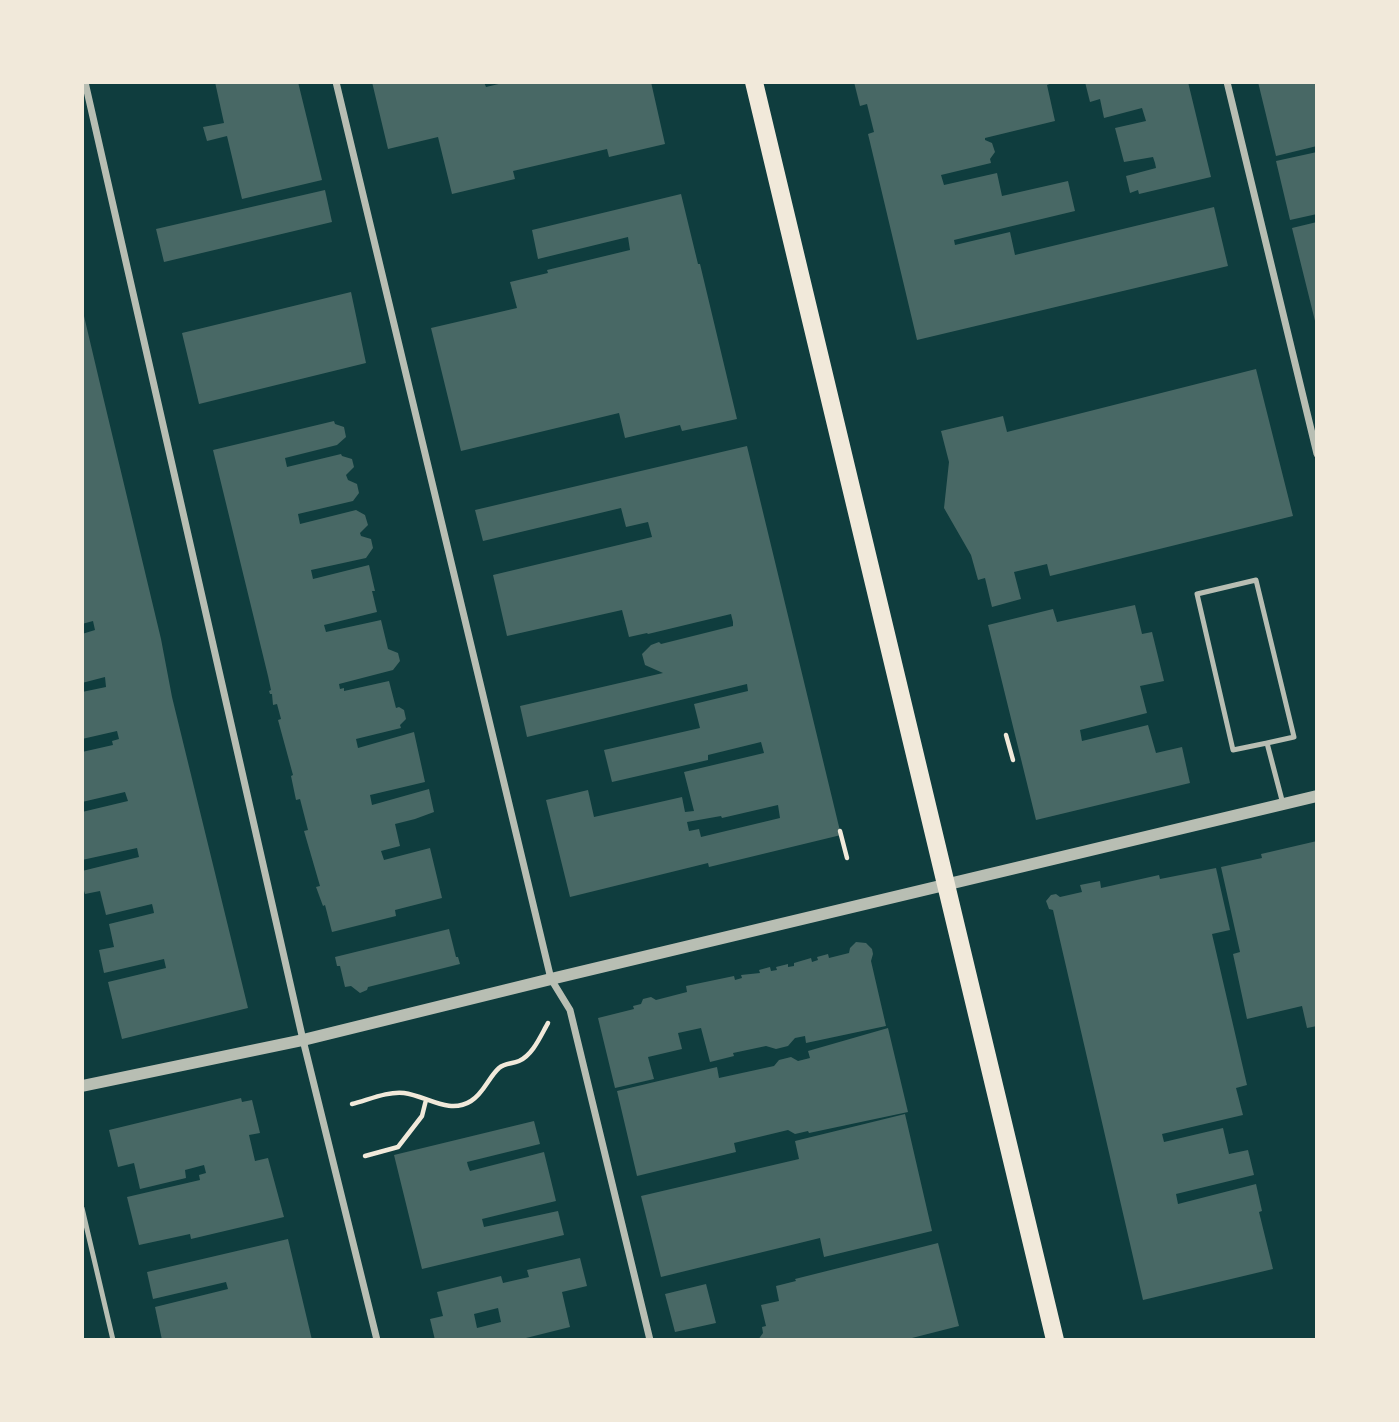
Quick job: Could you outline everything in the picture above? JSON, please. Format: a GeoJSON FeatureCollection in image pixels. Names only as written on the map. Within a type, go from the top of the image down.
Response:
{"type":"FeatureCollection","features":[{"type":"Feature","properties":{"kind":"main road"},"geometry":{"type":"LineString","coordinates":[[754,82],[1055,1340]]}},
{"type":"Feature","properties":{"kind":"street"},"geometry":{"type":"LineString","coordinates":[[85,82],[303,1040],[377,1340]]}},
{"type":"Feature","properties":{"kind":"street"},"geometry":{"type":"LineString","coordinates":[[336,82],[551,979],[570,1010],[650,1340]]}},
{"type":"Feature","properties":{"kind":"street"},"geometry":{"type":"LineString","coordinates":[[1227,82],[1317,454]]}},
{"type":"Feature","properties":{"kind":"street"},"geometry":{"type":"LineString","coordinates":[[82,1086],[303,1040],[1317,796]]}},
{"type":"Feature","properties":{"kind":"lane"},"geometry":{"type":"LineString","coordinates":[[1256,580],[1294,737],[1267,743],[1233,750],[1196,594],[1256,580]]}},
{"type":"Feature","properties":{"kind":"lane"},"geometry":{"type":"LineString","coordinates":[[1267,743],[1283,804]]}},
{"type":"Feature","properties":{"kind":"lane"},"geometry":{"type":"LineString","coordinates":[[82,1208],[113,1340]]}},
{"type":"Feature","properties":{"kind":"path"},"geometry":{"type":"LineString","coordinates":[[1006,735],[1013,760]]}},
{"type":"Feature","properties":{"kind":"path"},"geometry":{"type":"LineString","coordinates":[[841,831],[847,858]]}},
{"type":"Feature","properties":{"kind":"path"},"geometry":{"type":"LineString","coordinates":[[352,1104],[405,1093],[450,1107],[469,1102],[479,1095],[498,1069],[530,1052],[550,1020]]}},
{"type":"Feature","properties":{"kind":"path"},"geometry":{"type":"LineString","coordinates":[[365,1156],[398,1147],[422,1116],[426,1100]]}},
{"type":"Feature","properties":{"kind":"building"},"geometry":{"type":"Polygon","coordinates":[[[215,82],[298,82],[322,180],[242,199],[227,136],[207,141],[203,127],[224,123],[215,82]]]}},
{"type":"Feature","properties":{"kind":"building"},"geometry":{"type":"Polygon","coordinates":[[[372,82],[484,82],[486,87],[507,82],[651,82],[665,144],[609,157],[607,149],[513,171],[515,179],[452,194],[438,137],[388,149],[372,82]]]}},
{"type":"Feature","properties":{"kind":"building"},"geometry":{"type":"Polygon","coordinates":[[[854,82],[1055,82],[1047,85],[1055,121],[985,138],[992,143],[995,152],[990,159],[991,163],[941,175],[944,185],[997,173],[1002,196],[1068,181],[1075,211],[954,240],[955,245],[1010,232],[1015,255],[1214,207],[1228,266],[917,340],[868,134],[874,132],[867,104],[860,106],[854,82]]]}},
{"type":"Feature","properties":{"kind":"building"},"geometry":{"type":"Polygon","coordinates":[[[1085,82],[1188,82],[1211,177],[1139,194],[1138,190],[1130,193],[1126,176],[1156,168],[1155,163],[1153,157],[1124,162],[1115,128],[1146,121],[1142,108],[1104,118],[1100,99],[1090,102],[1085,82]]]}},
{"type":"Feature","properties":{"kind":"building"},"geometry":{"type":"Polygon","coordinates":[[[1258,82],[1317,82],[1317,146],[1276,156],[1258,82]]]}},
{"type":"Feature","properties":{"kind":"building"},"geometry":{"type":"Polygon","coordinates":[[[1317,152],[1317,214],[1290,220],[1276,161],[1317,152]]]}},
{"type":"Feature","properties":{"kind":"building"},"geometry":{"type":"Polygon","coordinates":[[[325,190],[332,222],[164,262],[156,229],[325,190]]]}},
{"type":"Feature","properties":{"kind":"building"},"geometry":{"type":"Polygon","coordinates":[[[681,194],[737,419],[682,431],[680,425],[625,438],[619,413],[461,451],[431,328],[517,308],[510,282],[630,250],[628,237],[538,259],[532,230],[681,194]]]}},
{"type":"Feature","properties":{"kind":"building"},"geometry":{"type":"Polygon","coordinates":[[[1317,222],[1317,325],[1316,325],[1292,228],[1317,222]]]}},
{"type":"Feature","properties":{"kind":"building"},"geometry":{"type":"Polygon","coordinates":[[[351,292],[366,363],[199,404],[182,333],[351,292]]]}},
{"type":"Feature","properties":{"kind":"building"},"geometry":{"type":"Polygon","coordinates":[[[82,316],[248,1008],[122,1039],[108,982],[166,968],[164,959],[104,973],[99,950],[114,947],[109,924],[154,913],[153,908],[152,904],[106,915],[100,891],[85,894],[82,884],[82,871],[139,857],[137,848],[82,860],[82,812],[128,801],[125,792],[82,802],[82,752],[113,745],[112,741],[119,739],[117,731],[82,739],[82,692],[106,687],[105,677],[82,683],[82,634],[95,630],[93,621],[82,624],[82,316]]]}},
{"type":"Feature","properties":{"kind":"building"},"geometry":{"type":"Polygon","coordinates":[[[1256,369],[1293,516],[1050,576],[1047,564],[1014,572],[1021,599],[992,607],[985,578],[978,580],[971,555],[944,508],[949,462],[941,431],[1003,416],[1007,432],[1256,369]]]}},
{"type":"Feature","properties":{"kind":"building"},"geometry":{"type":"Polygon","coordinates":[[[334,421],[344,427],[346,437],[337,445],[285,458],[287,467],[341,454],[352,459],[354,467],[346,475],[348,480],[357,484],[359,493],[353,501],[298,514],[300,524],[356,510],[365,515],[368,525],[360,533],[361,536],[371,539],[373,548],[366,558],[311,570],[313,579],[369,565],[377,612],[324,625],[326,632],[381,620],[388,649],[398,653],[400,661],[393,670],[339,684],[344,691],[389,681],[396,708],[404,710],[406,719],[400,725],[401,728],[356,739],[358,748],[414,732],[425,782],[370,795],[372,805],[429,789],[434,812],[395,824],[400,846],[381,851],[384,860],[430,848],[442,898],[395,910],[396,916],[332,932],[325,905],[323,906],[316,887],[320,886],[304,831],[308,830],[300,799],[296,800],[291,776],[293,775],[278,720],[281,719],[277,704],[273,705],[269,691],[268,676],[213,450],[334,421]]]}},
{"type":"Feature","properties":{"kind":"building"},"geometry":{"type":"Polygon","coordinates":[[[747,446],[841,835],[709,867],[708,863],[570,897],[546,800],[588,790],[594,817],[682,797],[685,812],[694,811],[684,772],[764,753],[761,742],[708,755],[708,760],[612,782],[604,750],[700,728],[694,704],[748,691],[747,684],[527,737],[520,706],[663,673],[645,665],[642,654],[651,645],[733,626],[733,622],[731,614],[629,637],[622,610],[507,636],[493,575],[652,537],[648,522],[626,527],[621,508],[483,541],[475,510],[747,446]],[[778,805],[722,818],[721,816],[687,822],[689,831],[699,829],[701,837],[780,818],[778,805]]]}},
{"type":"Feature","properties":{"kind":"building"},"geometry":{"type":"Polygon","coordinates":[[[1135,605],[1142,634],[1152,632],[1164,681],[1140,686],[1147,713],[1080,730],[1082,741],[1148,725],[1156,753],[1182,747],[1190,783],[1036,820],[988,625],[1053,609],[1057,622],[1135,605]]]}},
{"type":"Feature","properties":{"kind":"building"},"geometry":{"type":"Polygon","coordinates":[[[1317,841],[1317,1026],[1307,1028],[1302,1006],[1247,1019],[1233,954],[1240,952],[1221,867],[1317,841]]]}},
{"type":"Feature","properties":{"kind":"building"},"geometry":{"type":"Polygon","coordinates":[[[1216,868],[1230,930],[1212,934],[1247,1085],[1236,1088],[1243,1115],[1162,1134],[1164,1142],[1223,1128],[1229,1154],[1248,1150],[1254,1175],[1176,1194],[1178,1204],[1256,1184],[1262,1211],[1259,1212],[1273,1269],[1143,1300],[1053,910],[1049,909],[1046,901],[1051,895],[1060,897],[1082,892],[1080,885],[1100,881],[1101,888],[1159,875],[1160,879],[1216,868]]]}},
{"type":"Feature","properties":{"kind":"building"},"geometry":{"type":"Polygon","coordinates":[[[449,929],[460,964],[368,987],[360,993],[351,986],[345,987],[335,957],[449,929]]]}},
{"type":"Feature","properties":{"kind":"building"},"geometry":{"type":"Polygon","coordinates":[[[856,942],[866,943],[872,949],[871,961],[886,1026],[806,1043],[805,1036],[795,1038],[788,1046],[776,1049],[766,1046],[733,1053],[734,1056],[710,1062],[701,1028],[678,1033],[682,1049],[648,1057],[654,1079],[615,1088],[598,1018],[634,1009],[633,1006],[641,1004],[643,999],[651,997],[656,1000],[687,992],[686,986],[734,976],[735,980],[742,978],[741,975],[760,973],[759,970],[770,967],[771,971],[777,970],[776,967],[788,964],[788,967],[794,966],[794,963],[811,958],[812,962],[818,960],[817,957],[828,954],[829,958],[849,953],[856,942]]]}},
{"type":"Feature","properties":{"kind":"building"},"geometry":{"type":"Polygon","coordinates":[[[888,1028],[908,1112],[809,1133],[795,1134],[788,1130],[734,1143],[736,1152],[637,1176],[617,1091],[717,1067],[719,1078],[774,1066],[779,1060],[791,1057],[798,1061],[810,1058],[808,1051],[888,1028]]]}},
{"type":"Feature","properties":{"kind":"building"},"geometry":{"type":"Polygon","coordinates":[[[241,1098],[242,1102],[252,1100],[260,1133],[249,1135],[255,1161],[268,1158],[284,1217],[191,1239],[190,1234],[139,1245],[127,1197],[200,1180],[199,1175],[206,1173],[204,1165],[185,1170],[186,1178],[140,1189],[134,1163],[118,1167],[109,1130],[241,1098]]]}},
{"type":"Feature","properties":{"kind":"building"},"geometry":{"type":"Polygon","coordinates":[[[905,1114],[932,1231],[824,1257],[820,1238],[661,1277],[641,1196],[799,1159],[795,1141],[905,1114]]]}},
{"type":"Feature","properties":{"kind":"building"},"geometry":{"type":"Polygon","coordinates":[[[534,1121],[540,1144],[467,1162],[468,1166],[470,1171],[544,1152],[556,1201],[482,1219],[484,1227],[558,1211],[564,1235],[422,1269],[394,1155],[534,1121]]]}},
{"type":"Feature","properties":{"kind":"building"},"geometry":{"type":"Polygon","coordinates":[[[288,1239],[312,1340],[162,1340],[155,1307],[228,1289],[226,1282],[153,1299],[147,1272],[288,1239]]]}},
{"type":"Feature","properties":{"kind":"building"},"geometry":{"type":"Polygon","coordinates":[[[938,1243],[959,1326],[911,1340],[758,1340],[763,1333],[762,1327],[766,1326],[761,1305],[779,1301],[776,1286],[938,1243]]]}},
{"type":"Feature","properties":{"kind":"building"},"geometry":{"type":"Polygon","coordinates":[[[580,1258],[587,1286],[562,1292],[570,1327],[518,1340],[435,1340],[430,1319],[443,1316],[437,1292],[501,1276],[503,1283],[529,1277],[527,1270],[580,1258]],[[498,1308],[474,1314],[477,1328],[501,1322],[498,1308]]]}},
{"type":"Feature","properties":{"kind":"building"},"geometry":{"type":"Polygon","coordinates":[[[706,1284],[716,1323],[675,1332],[665,1294],[706,1284]]]}}]}
